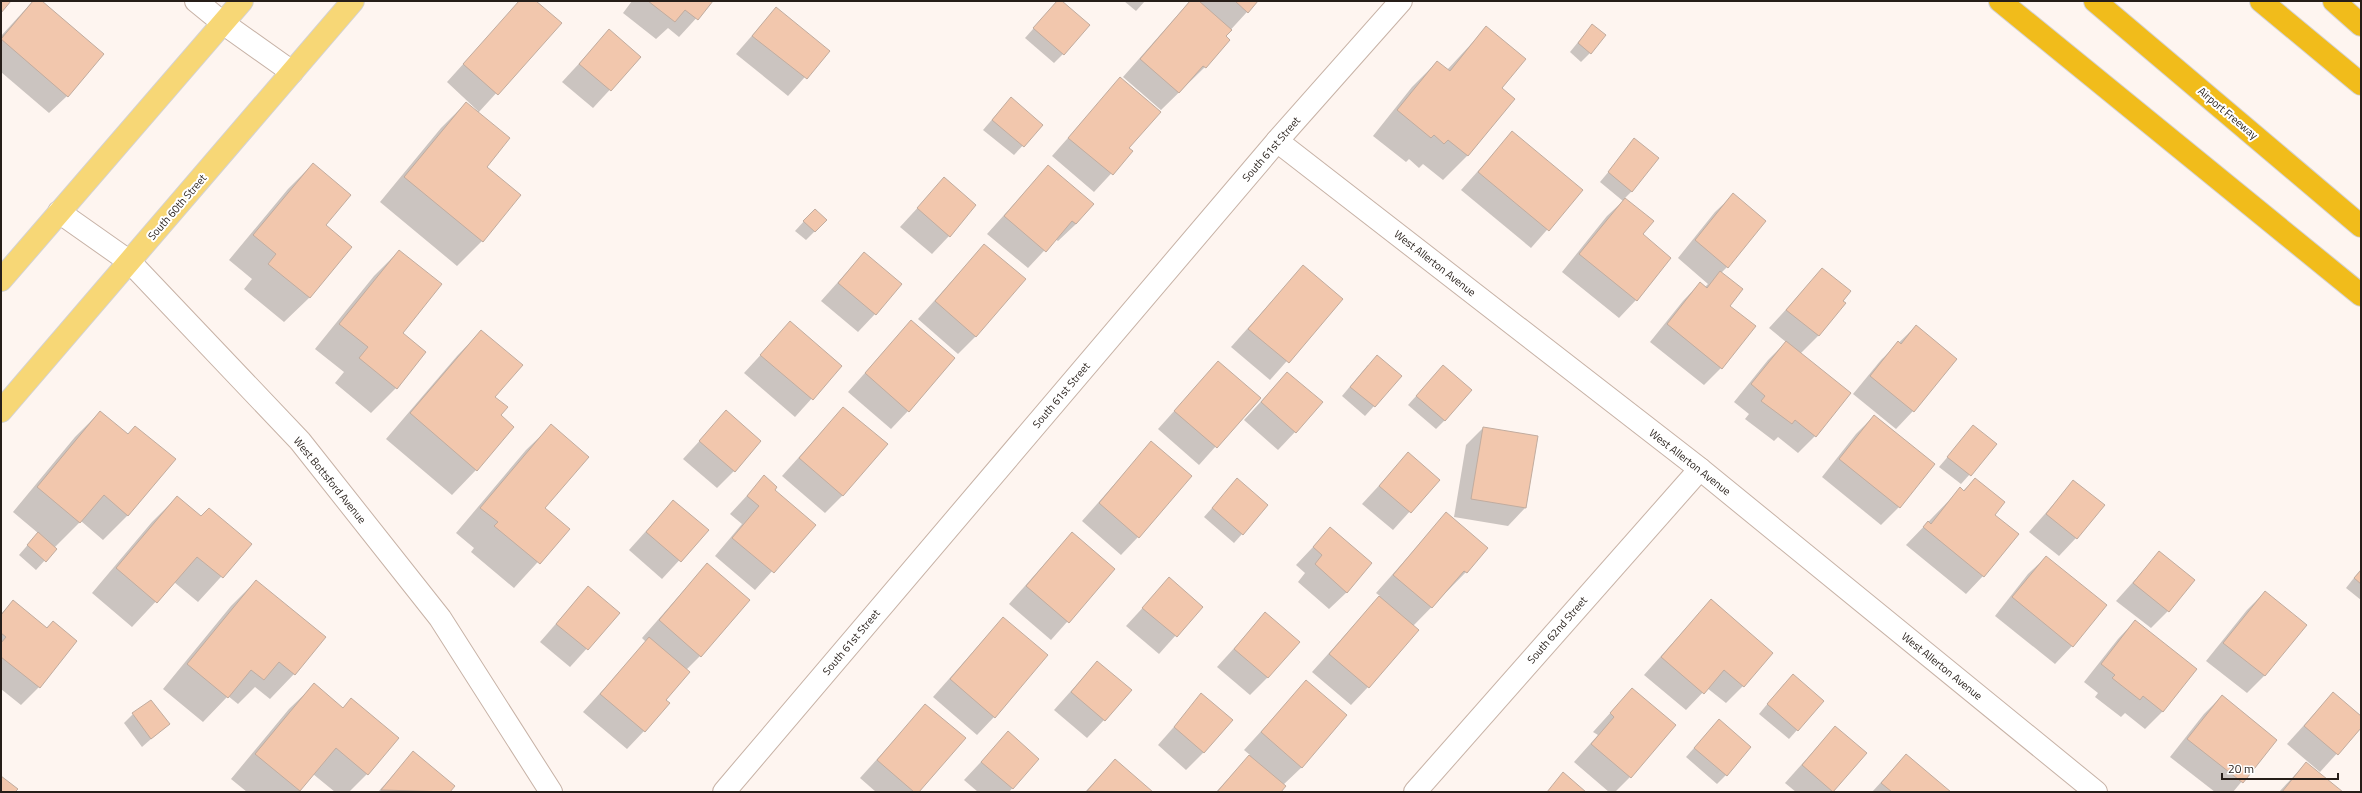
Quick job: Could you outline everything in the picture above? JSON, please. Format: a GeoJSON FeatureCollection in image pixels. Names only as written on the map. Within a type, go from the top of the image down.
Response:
{"type":"FeatureCollection","features":[{"type":"Feature","properties":{"kind":"highway"},"geometry":{"type":"LineString","coordinates":[[2000,1],[2361,295]]}},
{"type":"Feature","properties":{"kind":"highway","name":"Airport Freeway"},"geometry":{"type":"LineString","coordinates":[[2095,1],[2361,226]]}},
{"type":"Feature","properties":{"kind":"highway"},"geometry":{"type":"LineString","coordinates":[[2260,1],[2361,84]]}},
{"type":"Feature","properties":{"kind":"highway"},"geometry":{"type":"LineString","coordinates":[[2334,1],[2361,25]]}},
{"type":"Feature","properties":{"kind":"main road"},"geometry":{"type":"LineString","coordinates":[[1,280],[242,1]]}},
{"type":"Feature","properties":{"kind":"main road","name":"South 60th Street"},"geometry":{"type":"LineString","coordinates":[[1,411],[353,1]]}},
{"type":"Feature","properties":{"kind":"street"},"geometry":{"type":"LineString","coordinates":[[196,1],[222,23],[292,72]]}},
{"type":"Feature","properties":{"kind":"street","name":"South 61st Street"},"geometry":{"type":"LineString","coordinates":[[724,792],[1277,141],[1401,1]]}},
{"type":"Feature","properties":{"kind":"street","name":"West Allerton Avenue"},"geometry":{"type":"LineString","coordinates":[[1277,141],[1700,469],[2096,792]]}},
{"type":"Feature","properties":{"kind":"street","name":"West Bottsford Avenue"},"geometry":{"type":"LineString","coordinates":[[59,212],[130,262],[300,441],[440,618],[551,792]]}},
{"type":"Feature","properties":{"kind":"street","name":"South 62nd Street"},"geometry":{"type":"LineString","coordinates":[[1415,792],[1700,469]]}},
{"type":"Feature","properties":{"kind":"building"},"geometry":{"type":"Polygon","coordinates":[[[1,1],[11,1],[1,13],[1,1]]]}},
{"type":"Feature","properties":{"kind":"building"},"geometry":{"type":"Polygon","coordinates":[[[33,1],[42,1],[104,54],[68,97],[1,39],[33,1]]]}},
{"type":"Feature","properties":{"kind":"building"},"geometry":{"type":"Polygon","coordinates":[[[519,1],[536,1],[562,23],[498,95],[463,64],[519,1]]]}},
{"type":"Feature","properties":{"kind":"building"},"geometry":{"type":"Polygon","coordinates":[[[648,1],[713,1],[698,20],[685,10],[675,22],[648,1]]]}},
{"type":"Feature","properties":{"kind":"building"},"geometry":{"type":"Polygon","coordinates":[[[1057,1],[1062,1],[1090,25],[1064,55],[1033,28],[1057,1]]]}},
{"type":"Feature","properties":{"kind":"building"},"geometry":{"type":"Polygon","coordinates":[[[1190,1],[1199,1],[1232,30],[1226,36],[1230,40],[1206,68],[1203,66],[1179,93],[1140,59],[1190,1]]]}},
{"type":"Feature","properties":{"kind":"building"},"geometry":{"type":"Polygon","coordinates":[[[1235,1],[1258,1],[1248,13],[1235,1]]]}},
{"type":"Feature","properties":{"kind":"building"},"geometry":{"type":"Polygon","coordinates":[[[776,7],[830,51],[807,79],[752,36],[776,7]]]}},
{"type":"Feature","properties":{"kind":"building"},"geometry":{"type":"Polygon","coordinates":[[[1592,24],[1606,35],[1591,54],[1578,43],[1592,24]]]}},
{"type":"Feature","properties":{"kind":"building"},"geometry":{"type":"Polygon","coordinates":[[[1486,26],[1526,59],[1502,88],[1515,99],[1468,156],[1448,140],[1444,144],[1434,135],[1431,138],[1397,110],[1437,61],[1450,71],[1486,26]]]}},
{"type":"Feature","properties":{"kind":"building"},"geometry":{"type":"Polygon","coordinates":[[[609,29],[641,57],[611,91],[579,64],[609,29]]]}},
{"type":"Feature","properties":{"kind":"building"},"geometry":{"type":"Polygon","coordinates":[[[1120,77],[1161,112],[1129,148],[1133,151],[1113,175],[1068,138],[1120,77]]]}},
{"type":"Feature","properties":{"kind":"building"},"geometry":{"type":"Polygon","coordinates":[[[1011,97],[1043,125],[1024,147],[992,120],[1011,97]]]}},
{"type":"Feature","properties":{"kind":"building"},"geometry":{"type":"Polygon","coordinates":[[[466,102],[510,138],[487,167],[521,195],[483,242],[404,177],[466,102]]]}},
{"type":"Feature","properties":{"kind":"building"},"geometry":{"type":"Polygon","coordinates":[[[1512,131],[1583,190],[1549,231],[1478,172],[1512,131]]]}},
{"type":"Feature","properties":{"kind":"building"},"geometry":{"type":"Polygon","coordinates":[[[1634,138],[1659,158],[1632,192],[1608,172],[1634,138]]]}},
{"type":"Feature","properties":{"kind":"building"},"geometry":{"type":"Polygon","coordinates":[[[313,163],[351,195],[326,225],[352,247],[310,298],[268,264],[276,254],[253,235],[313,163]]]}},
{"type":"Feature","properties":{"kind":"building"},"geometry":{"type":"Polygon","coordinates":[[[1048,165],[1094,204],[1076,224],[1072,221],[1046,252],[1004,216],[1048,165]]]}},
{"type":"Feature","properties":{"kind":"building"},"geometry":{"type":"Polygon","coordinates":[[[944,177],[976,205],[950,237],[917,208],[944,177]]]}},
{"type":"Feature","properties":{"kind":"building"},"geometry":{"type":"Polygon","coordinates":[[[1733,193],[1766,221],[1728,268],[1695,240],[1733,193]]]}},
{"type":"Feature","properties":{"kind":"building"},"geometry":{"type":"Polygon","coordinates":[[[1625,198],[1654,221],[1643,234],[1671,258],[1637,301],[1579,254],[1625,198]]]}},
{"type":"Feature","properties":{"kind":"building"},"geometry":{"type":"Polygon","coordinates":[[[815,209],[827,220],[815,232],[803,221],[815,209]]]}},
{"type":"Feature","properties":{"kind":"building"},"geometry":{"type":"Polygon","coordinates":[[[984,244],[1026,279],[976,337],[935,301],[984,244]]]}},
{"type":"Feature","properties":{"kind":"building"},"geometry":{"type":"Polygon","coordinates":[[[399,250],[442,284],[403,333],[426,352],[397,389],[359,358],[368,347],[339,324],[399,250]]]}},
{"type":"Feature","properties":{"kind":"building"},"geometry":{"type":"Polygon","coordinates":[[[864,252],[902,284],[876,315],[838,283],[864,252]]]}},
{"type":"Feature","properties":{"kind":"building"},"geometry":{"type":"Polygon","coordinates":[[[1303,265],[1343,299],[1289,363],[1248,329],[1303,265]]]}},
{"type":"Feature","properties":{"kind":"building"},"geometry":{"type":"Polygon","coordinates":[[[1822,268],[1851,291],[1843,301],[1846,303],[1819,336],[1786,310],[1822,268]]]}},
{"type":"Feature","properties":{"kind":"building"},"geometry":{"type":"Polygon","coordinates":[[[1720,271],[1743,289],[1730,306],[1756,326],[1722,369],[1667,324],[1700,282],[1707,288],[1720,271]]]}},
{"type":"Feature","properties":{"kind":"building"},"geometry":{"type":"Polygon","coordinates":[[[911,320],[955,358],[909,412],[865,373],[911,320]]]}},
{"type":"Feature","properties":{"kind":"building"},"geometry":{"type":"Polygon","coordinates":[[[790,321],[842,366],[813,400],[760,355],[790,321]]]}},
{"type":"Feature","properties":{"kind":"building"},"geometry":{"type":"Polygon","coordinates":[[[1916,325],[1957,359],[1914,412],[1870,376],[1898,341],[1901,344],[1916,325]]]}},
{"type":"Feature","properties":{"kind":"building"},"geometry":{"type":"Polygon","coordinates":[[[481,330],[523,365],[495,397],[508,407],[501,415],[514,427],[477,471],[410,413],[481,330]]]}},
{"type":"Feature","properties":{"kind":"building"},"geometry":{"type":"Polygon","coordinates":[[[1786,341],[1851,393],[1816,437],[1795,420],[1792,424],[1761,401],[1765,396],[1751,384],[1786,341]]]}},
{"type":"Feature","properties":{"kind":"building"},"geometry":{"type":"Polygon","coordinates":[[[1377,355],[1402,376],[1375,407],[1350,387],[1377,355]]]}},
{"type":"Feature","properties":{"kind":"building"},"geometry":{"type":"Polygon","coordinates":[[[1218,361],[1261,398],[1217,448],[1174,411],[1218,361]]]}},
{"type":"Feature","properties":{"kind":"building"},"geometry":{"type":"Polygon","coordinates":[[[1443,365],[1472,390],[1445,421],[1416,396],[1443,365]]]}},
{"type":"Feature","properties":{"kind":"building"},"geometry":{"type":"Polygon","coordinates":[[[1287,372],[1323,402],[1296,433],[1261,402],[1287,372]]]}},
{"type":"Feature","properties":{"kind":"building"},"geometry":{"type":"Polygon","coordinates":[[[843,407],[888,444],[843,496],[799,458],[843,407]]]}},
{"type":"Feature","properties":{"kind":"building"},"geometry":{"type":"Polygon","coordinates":[[[726,410],[761,441],[735,472],[699,441],[726,410]]]}},
{"type":"Feature","properties":{"kind":"building"},"geometry":{"type":"Polygon","coordinates":[[[100,411],[128,434],[135,426],[176,459],[128,516],[104,495],[80,523],[37,487],[100,411]]]}},
{"type":"Feature","properties":{"kind":"building"},"geometry":{"type":"Polygon","coordinates":[[[1874,415],[1935,464],[1900,508],[1839,459],[1874,415]]]}},
{"type":"Feature","properties":{"kind":"building"},"geometry":{"type":"Polygon","coordinates":[[[551,424],[589,457],[545,508],[570,529],[540,564],[494,526],[498,522],[480,508],[551,424]]]}},
{"type":"Feature","properties":{"kind":"building"},"geometry":{"type":"Polygon","coordinates":[[[1973,425],[1997,444],[1971,476],[1947,457],[1973,425]]]}},
{"type":"Feature","properties":{"kind":"building"},"geometry":{"type":"Polygon","coordinates":[[[1483,427],[1538,436],[1526,508],[1471,499],[1483,427]]]}},
{"type":"Feature","properties":{"kind":"building"},"geometry":{"type":"Polygon","coordinates":[[[1151,441],[1192,476],[1139,538],[1099,503],[1151,441]]]}},
{"type":"Feature","properties":{"kind":"building"},"geometry":{"type":"Polygon","coordinates":[[[1408,452],[1440,480],[1411,513],[1379,486],[1408,452]]]}},
{"type":"Feature","properties":{"kind":"building"},"geometry":{"type":"Polygon","coordinates":[[[764,475],[777,487],[775,490],[816,525],[774,573],[732,538],[759,506],[747,496],[764,475]]]}},
{"type":"Feature","properties":{"kind":"building"},"geometry":{"type":"Polygon","coordinates":[[[1237,478],[1268,505],[1243,535],[1212,508],[1237,478]]]}},
{"type":"Feature","properties":{"kind":"building"},"geometry":{"type":"Polygon","coordinates":[[[1975,478],[2005,502],[1995,515],[2019,534],[1984,577],[1923,527],[1928,521],[1931,524],[1960,487],[1964,491],[1975,478]]]}},
{"type":"Feature","properties":{"kind":"building"},"geometry":{"type":"Polygon","coordinates":[[[2073,480],[2105,505],[2077,539],[2046,514],[2073,480]]]}},
{"type":"Feature","properties":{"kind":"building"},"geometry":{"type":"Polygon","coordinates":[[[177,496],[201,516],[209,508],[252,544],[223,578],[197,557],[157,603],[116,568],[177,496]]]}},
{"type":"Feature","properties":{"kind":"building"},"geometry":{"type":"Polygon","coordinates":[[[673,500],[709,530],[681,562],[646,532],[673,500]]]}},
{"type":"Feature","properties":{"kind":"building"},"geometry":{"type":"Polygon","coordinates":[[[1446,512],[1488,548],[1467,573],[1464,571],[1432,608],[1393,575],[1446,512]]]}},
{"type":"Feature","properties":{"kind":"building"},"geometry":{"type":"Polygon","coordinates":[[[1330,527],[1372,563],[1347,593],[1315,564],[1322,555],[1313,547],[1330,527]]]}},
{"type":"Feature","properties":{"kind":"building"},"geometry":{"type":"Polygon","coordinates":[[[38,532],[57,549],[46,562],[27,545],[38,532]]]}},
{"type":"Feature","properties":{"kind":"building"},"geometry":{"type":"Polygon","coordinates":[[[1072,532],[1115,569],[1069,623],[1026,586],[1072,532]]]}},
{"type":"Feature","properties":{"kind":"building"},"geometry":{"type":"Polygon","coordinates":[[[2159,551],[2195,580],[2169,612],[2133,583],[2159,551]]]}},
{"type":"Feature","properties":{"kind":"building"},"geometry":{"type":"Polygon","coordinates":[[[2046,556],[2107,605],[2073,647],[2012,597],[2046,556]]]}},
{"type":"Feature","properties":{"kind":"building"},"geometry":{"type":"Polygon","coordinates":[[[707,563],[750,600],[701,657],[659,620],[707,563]]]}},
{"type":"Feature","properties":{"kind":"building"},"geometry":{"type":"Polygon","coordinates":[[[2361,570],[2361,584],[2354,578],[2361,570]]]}},
{"type":"Feature","properties":{"kind":"building"},"geometry":{"type":"Polygon","coordinates":[[[1169,577],[1203,607],[1177,637],[1142,608],[1169,577]]]}},
{"type":"Feature","properties":{"kind":"building"},"geometry":{"type":"Polygon","coordinates":[[[256,580],[326,637],[295,675],[279,662],[264,680],[251,670],[228,698],[187,664],[256,580]]]}},
{"type":"Feature","properties":{"kind":"building"},"geometry":{"type":"Polygon","coordinates":[[[588,586],[620,613],[588,650],[556,624],[588,586]]]}},
{"type":"Feature","properties":{"kind":"building"},"geometry":{"type":"Polygon","coordinates":[[[2265,591],[2307,625],[2265,676],[2223,643],[2265,591]]]}},
{"type":"Feature","properties":{"kind":"building"},"geometry":{"type":"Polygon","coordinates":[[[1379,596],[1419,630],[1369,688],[1329,654],[1379,596]]]}},
{"type":"Feature","properties":{"kind":"building"},"geometry":{"type":"Polygon","coordinates":[[[1711,599],[1773,653],[1744,687],[1724,670],[1704,694],[1661,657],[1711,599]]]}},
{"type":"Feature","properties":{"kind":"building"},"geometry":{"type":"Polygon","coordinates":[[[13,600],[47,628],[53,621],[77,641],[40,688],[1,657],[1,643],[6,637],[1,633],[1,615],[13,600]]]}},
{"type":"Feature","properties":{"kind":"building"},"geometry":{"type":"Polygon","coordinates":[[[1265,612],[1300,642],[1268,678],[1234,649],[1265,612]]]}},
{"type":"Feature","properties":{"kind":"building"},"geometry":{"type":"Polygon","coordinates":[[[1003,617],[1048,655],[995,718],[950,679],[1003,617]]]}},
{"type":"Feature","properties":{"kind":"building"},"geometry":{"type":"Polygon","coordinates":[[[2135,620],[2197,669],[2163,712],[2143,696],[2140,700],[2112,678],[2115,675],[2101,664],[2135,620]]]}},
{"type":"Feature","properties":{"kind":"building"},"geometry":{"type":"Polygon","coordinates":[[[649,637],[690,672],[666,700],[670,703],[645,732],[600,694],[649,637]]]}},
{"type":"Feature","properties":{"kind":"building"},"geometry":{"type":"Polygon","coordinates":[[[1097,661],[1132,690],[1105,721],[1071,692],[1097,661]]]}},
{"type":"Feature","properties":{"kind":"building"},"geometry":{"type":"Polygon","coordinates":[[[1793,674],[1824,701],[1798,731],[1767,704],[1793,674]]]}},
{"type":"Feature","properties":{"kind":"building"},"geometry":{"type":"Polygon","coordinates":[[[1306,680],[1347,715],[1302,768],[1261,732],[1306,680]]]}},
{"type":"Feature","properties":{"kind":"building"},"geometry":{"type":"Polygon","coordinates":[[[314,683],[343,708],[351,698],[399,738],[368,775],[336,748],[300,791],[255,754],[314,683]]]}},
{"type":"Feature","properties":{"kind":"building"},"geometry":{"type":"Polygon","coordinates":[[[1632,688],[1676,725],[1631,778],[1591,744],[1614,717],[1610,713],[1632,688]]]}},
{"type":"Feature","properties":{"kind":"building"},"geometry":{"type":"Polygon","coordinates":[[[2333,692],[2361,716],[2361,728],[2338,755],[2304,726],[2333,692]]]}},
{"type":"Feature","properties":{"kind":"building"},"geometry":{"type":"Polygon","coordinates":[[[1201,693],[1233,720],[1204,753],[1174,727],[1201,693]]]}},
{"type":"Feature","properties":{"kind":"building"},"geometry":{"type":"Polygon","coordinates":[[[2222,695],[2277,740],[2243,783],[2187,739],[2222,695]]]}},
{"type":"Feature","properties":{"kind":"building"},"geometry":{"type":"Polygon","coordinates":[[[151,700],[170,724],[151,739],[132,713],[151,700]]]}},
{"type":"Feature","properties":{"kind":"building"},"geometry":{"type":"Polygon","coordinates":[[[925,704],[966,738],[919,792],[914,792],[877,760],[925,704]]]}},
{"type":"Feature","properties":{"kind":"building"},"geometry":{"type":"Polygon","coordinates":[[[1719,719],[1751,747],[1727,776],[1694,748],[1719,719]]]}},
{"type":"Feature","properties":{"kind":"building"},"geometry":{"type":"Polygon","coordinates":[[[1835,726],[1867,753],[1833,792],[1802,765],[1835,726]]]}},
{"type":"Feature","properties":{"kind":"building"},"geometry":{"type":"Polygon","coordinates":[[[1008,731],[1039,759],[1013,789],[981,762],[1008,731]]]}},
{"type":"Feature","properties":{"kind":"building"},"geometry":{"type":"Polygon","coordinates":[[[413,751],[455,786],[450,792],[381,790],[413,751]]]}},
{"type":"Feature","properties":{"kind":"building"},"geometry":{"type":"Polygon","coordinates":[[[1906,754],[1951,792],[1892,792],[1881,783],[1906,754]]]}},
{"type":"Feature","properties":{"kind":"building"},"geometry":{"type":"Polygon","coordinates":[[[1249,755],[1286,786],[1281,792],[1217,792],[1249,755]]]}},
{"type":"Feature","properties":{"kind":"building"},"geometry":{"type":"Polygon","coordinates":[[[1115,759],[1153,792],[1087,791],[1115,759]]]}},
{"type":"Feature","properties":{"kind":"building"},"geometry":{"type":"Polygon","coordinates":[[[2306,762],[2343,792],[2282,792],[2306,762]]]}},
{"type":"Feature","properties":{"kind":"building"},"geometry":{"type":"Polygon","coordinates":[[[1563,772],[1586,792],[1547,792],[1563,772]]]}},
{"type":"Feature","properties":{"kind":"building"},"geometry":{"type":"Polygon","coordinates":[[[1,776],[18,789],[15,792],[1,792],[1,776]]]}}]}
